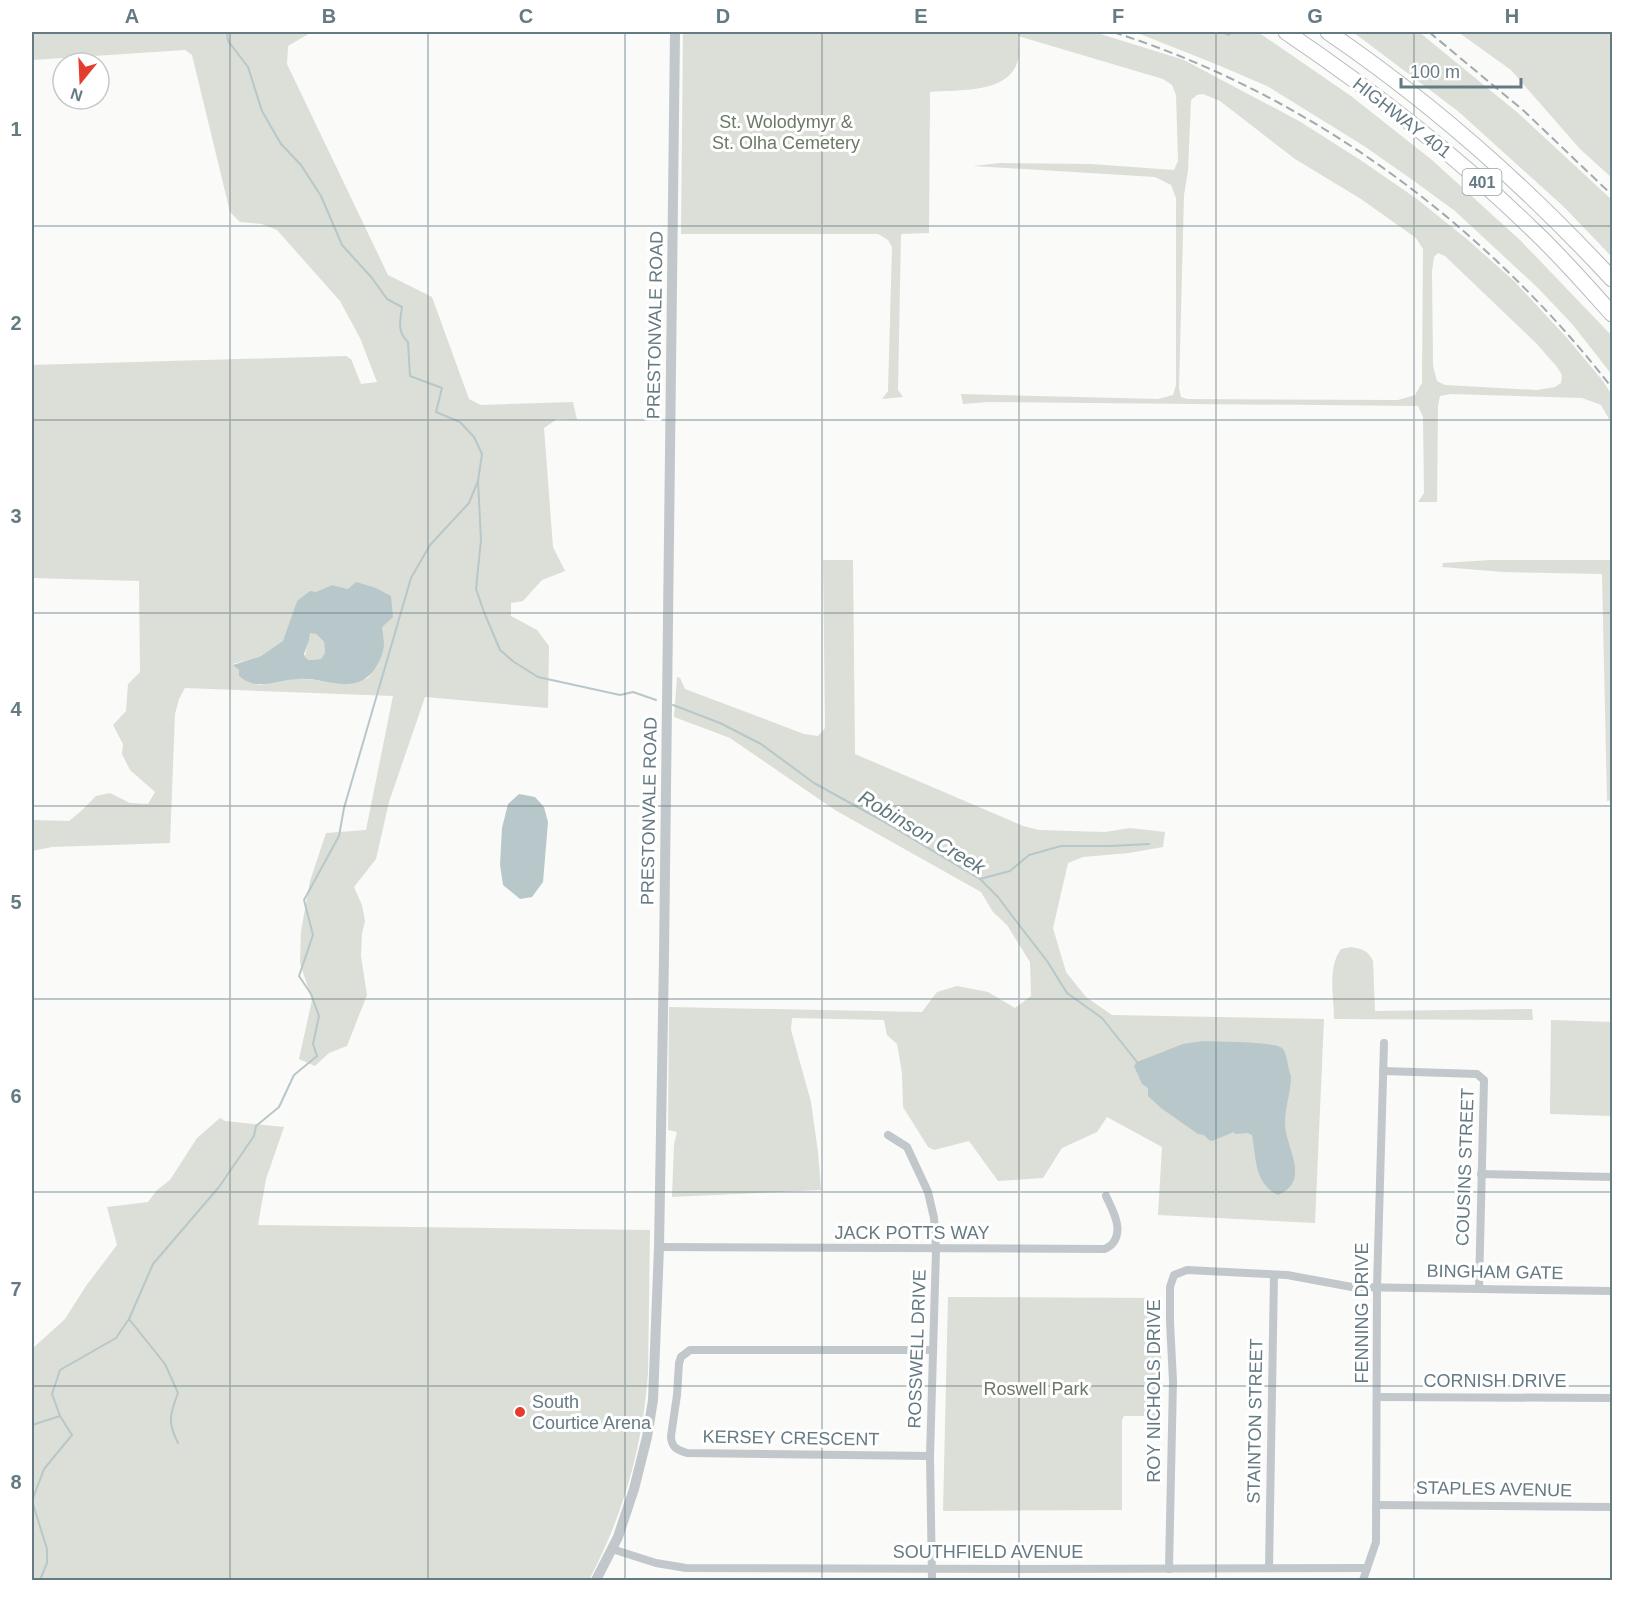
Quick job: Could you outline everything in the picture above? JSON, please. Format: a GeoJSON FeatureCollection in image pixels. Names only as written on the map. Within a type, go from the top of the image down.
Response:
{"type":"FeatureCollection","features":[{"type":"Feature","properties":{"kind":"highway","name":"HIGHWAY 401"},"geometry":{"type":"LineString","coordinates":[[1286,32],[1337,66],[1408,120],[1481,181],[1532,228],[1612,314]]}},
{"type":"Feature","properties":{"kind":"highway","name":"HIGHWAY 401"},"geometry":{"type":"LineString","coordinates":[[1328,32],[1368,59],[1423,102],[1491,160],[1585,249],[1612,279]]}},
{"type":"Feature","properties":{"kind":"street","name":"PRESTONVALE ROAD"},"geometry":{"type":"LineString","coordinates":[[596,1581],[612,1549],[634,1489],[642,1461],[653,1400],[659,1247],[663,1003],[675,32]]}},
{"type":"Feature","properties":{"kind":"street","name":"FENNING DRIVE"},"geometry":{"type":"LineString","coordinates":[[1363,1581],[1376,1542],[1377,1287],[1384,1043]]}},
{"type":"Feature","properties":{"kind":"street","name":"COUSINS STREET"},"geometry":{"type":"LineString","coordinates":[[1383,1071],[1477,1074],[1484,1080],[1479,1288]]}},
{"type":"Feature","properties":{"kind":"street","name":"ROSSWELL DRIVE"},"geometry":{"type":"LineString","coordinates":[[888,1135],[907,1147],[928,1192],[934,1218],[936,1250],[930,1456],[932,1581]]}},
{"type":"Feature","properties":{"kind":"street"},"geometry":{"type":"LineString","coordinates":[[1481,1174],[1612,1177]]}},
{"type":"Feature","properties":{"kind":"street","name":"JACK POTTS WAY"},"geometry":{"type":"LineString","coordinates":[[659,1247],[1105,1250],[1114,1243],[1117,1232],[1116,1219],[1106,1196]]}},
{"type":"Feature","properties":{"kind":"street","name":"ROY NICHOLS DRIVE"},"geometry":{"type":"LineString","coordinates":[[1169,1569],[1173,1391],[1170,1322],[1171,1281],[1174,1275],[1187,1270],[1287,1275],[1352,1287],[1377,1287]]}},
{"type":"Feature","properties":{"kind":"street","name":"STAINTON STREET"},"geometry":{"type":"LineString","coordinates":[[1269,1568],[1274,1275]]}},
{"type":"Feature","properties":{"kind":"street","name":"BINGHAM GATE"},"geometry":{"type":"LineString","coordinates":[[1377,1287],[1612,1291]]}},
{"type":"Feature","properties":{"kind":"street","name":"KERSEY CRESCENT"},"geometry":{"type":"LineString","coordinates":[[930,1456],[687,1453],[674,1447],[671,1436],[679,1363],[681,1357],[690,1350],[933,1350]]}},
{"type":"Feature","properties":{"kind":"street","name":"CORNISH DRIVE"},"geometry":{"type":"LineString","coordinates":[[1378,1397],[1612,1398]]}},
{"type":"Feature","properties":{"kind":"street","name":"STAPLES AVENUE"},"geometry":{"type":"LineString","coordinates":[[1376,1505],[1612,1507]]}},
{"type":"Feature","properties":{"kind":"street","name":"SOUTHFIELD AVENUE"},"geometry":{"type":"LineString","coordinates":[[612,1549],[656,1563],[686,1568],[1367,1568]]}},
{"type":"Feature","properties":{"kind":"green space"},"geometry":{"type":"Polygon","coordinates":[[[325,32],[310,33],[288,46],[287,64],[388,275],[432,297],[469,399],[481,405],[573,402],[577,420],[557,419],[544,428],[553,547],[565,571],[542,580],[523,601],[511,603],[511,616],[537,630],[549,646],[548,708],[425,697],[389,802],[376,859],[354,887],[362,905],[365,921],[361,956],[367,995],[347,1046],[329,1053],[315,1066],[299,1059],[312,1000],[300,963],[301,931],[310,881],[326,833],[366,830],[393,696],[185,688],[175,714],[170,843],[52,847],[32,851],[32,820],[69,821],[96,796],[110,793],[130,803],[148,804],[155,792],[130,770],[122,754],[123,744],[113,725],[126,711],[128,684],[140,672],[139,581],[32,578],[32,365],[346,356],[351,359],[361,384],[377,382],[360,338],[340,301],[277,230],[262,224],[240,222],[230,212],[192,55],[185,50],[111,55],[111,51],[51,51],[51,59],[32,60],[32,33],[325,32]],[[332,585],[297,601],[284,641],[261,656],[233,664],[239,670],[239,676],[260,685],[298,678],[349,684],[368,678],[378,665],[384,645],[382,627],[348,589],[332,585]]]}},
{"type":"Feature","properties":{"kind":"green space","name":"St. Wolodymyr & St. Olha Cemetery"},"geometry":{"type":"Polygon","coordinates":[[[683,32],[1094,32],[1184,60],[1299,121],[1417,199],[1514,281],[1567,338],[1612,395],[1612,424],[1601,405],[1582,398],[1451,394],[1440,396],[1437,502],[1418,502],[1424,493],[1423,417],[1418,406],[988,402],[963,404],[961,394],[1158,399],[1173,395],[1176,385],[1176,198],[1171,185],[1155,177],[973,166],[1000,163],[1091,164],[1174,170],[1178,161],[1176,95],[1172,85],[1163,79],[1018,36],[1018,60],[1013,71],[1004,79],[981,88],[930,92],[929,233],[901,234],[898,390],[903,397],[882,399],[888,391],[892,247],[888,240],[878,234],[681,234],[683,32]],[[1203,94],[1191,100],[1188,171],[1184,195],[1179,388],[1181,397],[1187,399],[1398,400],[1415,395],[1422,383],[1423,249],[1416,238],[1361,199],[1295,159],[1220,101],[1203,94]],[[1438,253],[1434,257],[1432,271],[1433,366],[1437,381],[1445,385],[1537,390],[1555,387],[1561,383],[1562,375],[1557,367],[1536,343],[1445,256],[1438,253]]]}},
{"type":"Feature","properties":{"kind":"green space"},"geometry":{"type":"Polygon","coordinates":[[[1135,32],[1258,32],[1351,96],[1432,160],[1521,241],[1612,336],[1612,375],[1573,325],[1539,289],[1455,211],[1414,181],[1364,146],[1267,86],[1135,32]]]}},
{"type":"Feature","properties":{"kind":"green space"},"geometry":{"type":"Polygon","coordinates":[[[1353,32],[1419,32],[1518,113],[1612,200],[1612,257],[1565,208],[1459,112],[1353,32]]]}},
{"type":"Feature","properties":{"kind":"green space"},"geometry":{"type":"Polygon","coordinates":[[[1458,32],[1612,32],[1612,178],[1580,149],[1511,70],[1458,32]]]}},
{"type":"Feature","properties":{"kind":"green space"},"geometry":{"type":"Polygon","coordinates":[[[823,560],[853,560],[855,754],[1023,826],[1039,830],[1105,832],[1130,828],[1165,832],[1163,847],[1083,857],[1068,863],[1053,928],[1066,972],[1086,997],[1112,1015],[1324,1019],[1315,1223],[1158,1215],[1162,1147],[1107,1117],[1097,1132],[1062,1148],[1043,1178],[998,1181],[969,1141],[934,1150],[928,1147],[903,1107],[902,1073],[897,1044],[887,1035],[884,1020],[792,1018],[791,1030],[811,1102],[821,1190],[672,1197],[674,1144],[677,1132],[668,1130],[669,1007],[922,1012],[937,992],[957,986],[988,992],[1015,1008],[1031,996],[1030,962],[1007,925],[993,912],[981,892],[835,810],[730,738],[674,717],[677,677],[680,678],[685,689],[804,734],[818,736],[825,728],[823,560]]]}},
{"type":"Feature","properties":{"kind":"green space"},"geometry":{"type":"Polygon","coordinates":[[[1491,560],[1612,560],[1612,800],[1607,801],[1602,574],[1503,572],[1442,567],[1443,563],[1491,560]]]}},
{"type":"Feature","properties":{"kind":"green space"},"geometry":{"type":"Polygon","coordinates":[[[310,632],[316,634],[324,642],[325,653],[321,659],[309,660],[305,657],[310,632]]]}},
{"type":"Feature","properties":{"kind":"green space"},"geometry":{"type":"Polygon","coordinates":[[[1351,947],[1369,954],[1373,961],[1375,1011],[1532,1009],[1533,1020],[1334,1019],[1332,983],[1334,965],[1341,949],[1351,947]]]}},
{"type":"Feature","properties":{"kind":"green space"},"geometry":{"type":"Polygon","coordinates":[[[1551,1020],[1612,1022],[1612,1116],[1550,1114],[1551,1020]]]}},
{"type":"Feature","properties":{"kind":"green space"},"geometry":{"type":"Polygon","coordinates":[[[220,1118],[225,1121],[284,1127],[266,1179],[258,1225],[650,1230],[648,1373],[641,1427],[621,1506],[589,1580],[32,1580],[32,1349],[65,1319],[117,1245],[107,1207],[148,1202],[157,1190],[170,1180],[197,1138],[220,1118]]]}},
{"type":"Feature","properties":{"kind":"green space","name":"Roswell Park"},"geometry":{"type":"Polygon","coordinates":[[[948,1297],[1159,1298],[1161,1416],[1124,1416],[1122,1420],[1122,1510],[943,1511],[948,1297]]]}},
{"type":"Feature","properties":{"kind":"shaded area"},"geometry":{"type":"Polygon","coordinates":[[[356,582],[376,588],[391,596],[393,617],[382,627],[384,646],[377,666],[368,677],[349,684],[303,679],[260,684],[246,681],[239,676],[239,670],[233,665],[261,656],[283,641],[297,601],[310,591],[316,592],[332,585],[348,589],[356,582]],[[310,633],[304,654],[309,660],[321,659],[325,653],[324,642],[316,634],[310,633]]]}},
{"type":"Feature","properties":{"kind":"shaded area"},"geometry":{"type":"Polygon","coordinates":[[[519,794],[535,797],[544,807],[548,822],[543,882],[532,897],[520,899],[503,885],[500,865],[502,828],[508,804],[519,794]]]}},
{"type":"Feature","properties":{"kind":"shaded area"},"geometry":{"type":"Polygon","coordinates":[[[1203,1041],[1246,1042],[1278,1046],[1284,1051],[1291,1076],[1285,1123],[1295,1172],[1288,1189],[1278,1195],[1264,1184],[1260,1177],[1252,1135],[1235,1134],[1234,1132],[1212,1141],[1209,1140],[1161,1108],[1148,1096],[1148,1088],[1142,1084],[1134,1066],[1137,1062],[1183,1044],[1203,1041]]]}},
{"type":"Feature","properties":{"kind":"waterway","name":"Robinson Creek"},"geometry":{"type":"LineString","coordinates":[[227,32],[228,41],[248,67],[262,111],[281,144],[301,165],[321,196],[342,245],[372,278],[387,299],[402,307],[400,326],[408,342],[410,376],[442,388],[436,412],[460,422],[474,437],[482,454],[478,481],[481,540],[476,589],[500,650],[538,677],[620,695],[633,692],[656,700]]}},
{"type":"Feature","properties":{"kind":"waterway"},"geometry":{"type":"LineString","coordinates":[[1222,32],[1229,35],[1231,32]]}},
{"type":"Feature","properties":{"kind":"waterway"},"geometry":{"type":"LineString","coordinates":[[40,1580],[47,1563],[47,1549],[32,1501],[44,1469],[72,1435],[60,1416],[52,1394],[60,1370],[116,1338],[129,1319],[153,1264],[219,1187],[254,1136],[256,1126],[279,1107],[294,1075],[317,1056],[313,1044],[319,1016],[311,994],[299,976],[313,935],[304,900],[339,836],[344,808],[411,578],[430,545],[469,503],[478,481]]}},
{"type":"Feature","properties":{"kind":"waterway","name":"Robinson Creek"},"geometry":{"type":"LineString","coordinates":[[673,705],[720,723],[761,744],[814,783],[980,879],[998,897],[1047,961],[1067,993],[1102,1018],[1137,1062]]}},
{"type":"Feature","properties":{"kind":"waterway"},"geometry":{"type":"LineString","coordinates":[[980,879],[1010,871],[1029,855],[1061,846],[1149,844]]}},
{"type":"Feature","properties":{"kind":"waterway"},"geometry":{"type":"LineString","coordinates":[[129,1319],[165,1364],[178,1393],[171,1418],[172,1429],[178,1443]]}},
{"type":"Feature","properties":{"kind":"waterway"},"geometry":{"type":"LineString","coordinates":[[32,1425],[60,1416]]}},
{"type":"Feature","properties":{"kind":"railway"},"geometry":{"type":"LineString","coordinates":[[1113,32],[1186,59],[1257,91],[1325,129],[1390,172],[1451,220],[1509,272],[1563,328],[1612,388]]}},
{"type":"Feature","properties":{"kind":"railway"},"geometry":{"type":"LineString","coordinates":[[1429,32],[1524,111],[1612,195]]}},
{"type":"Feature","properties":{"kind":"place","name":"South Courtice Arena"},"geometry":{"type":"Point","coordinates":[520,1412]}}]}
